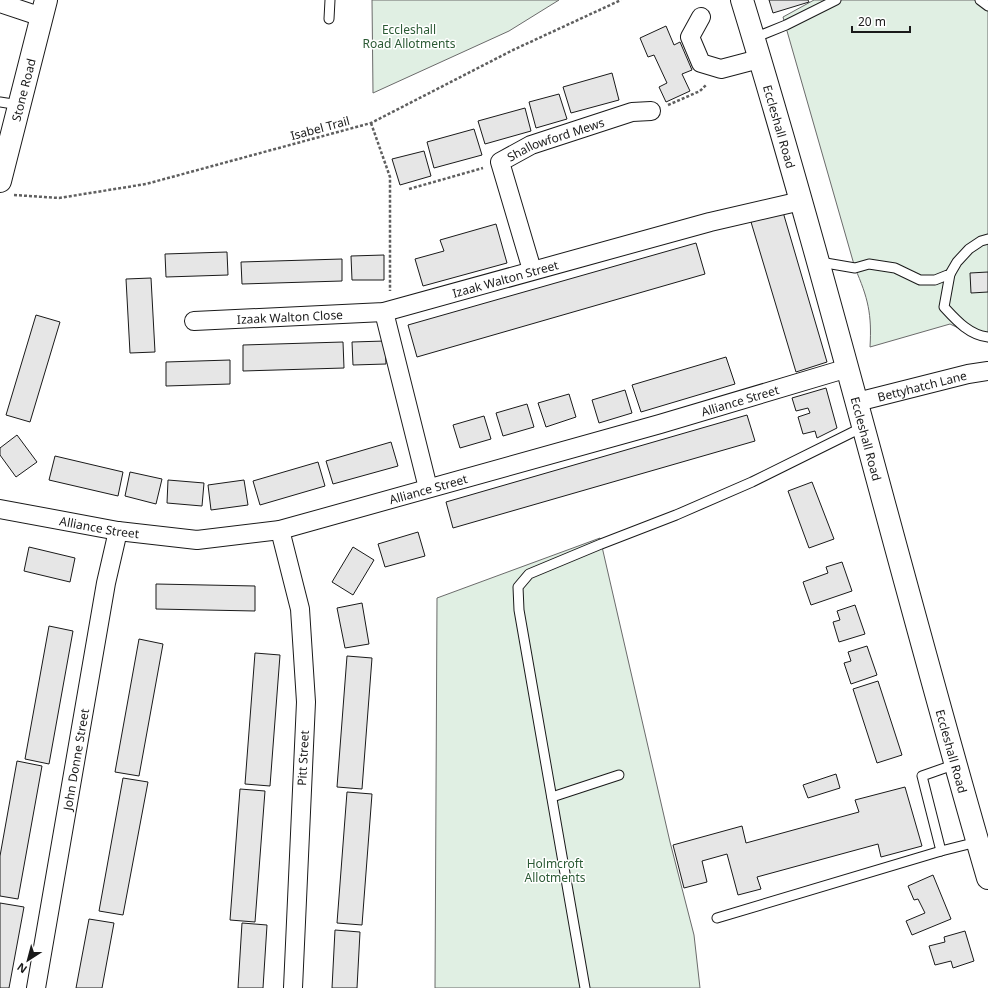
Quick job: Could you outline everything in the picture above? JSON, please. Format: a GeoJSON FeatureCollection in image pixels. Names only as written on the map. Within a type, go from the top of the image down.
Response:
{"type":"FeatureCollection","features":[{"type":"Feature","properties":{"kind":"main road","name":"Eccleshall Road"},"geometry":{"type":"LineString","coordinates":[[742,0],[820,262],[863,427],[988,878]]}},
{"type":"Feature","properties":{"kind":"main road","name":"Stone Road"},"geometry":{"type":"LineString","coordinates":[[3,188],[7,156],[10,103],[44,8]]}},
{"type":"Feature","properties":{"kind":"street"},"geometry":{"type":"LineString","coordinates":[[0,4],[44,8]]}},
{"type":"Feature","properties":{"kind":"street"},"geometry":{"type":"LineString","coordinates":[[701,17],[690,37],[701,63],[721,69],[759,59]]}},
{"type":"Feature","properties":{"kind":"street","name":"Shallowford Mews"},"geometry":{"type":"LineString","coordinates":[[532,270],[500,162],[531,145],[632,112],[651,112]]}},
{"type":"Feature","properties":{"kind":"street","name":"Izaak Walton Street"},"geometry":{"type":"LineString","coordinates":[[384,312],[710,222],[801,201]]}},
{"type":"Feature","properties":{"kind":"street"},"geometry":{"type":"LineString","coordinates":[[384,312],[428,488]]}},
{"type":"Feature","properties":{"kind":"street","name":"Izaak Walton Close"},"geometry":{"type":"LineString","coordinates":[[194,321],[384,312]]}},
{"type":"Feature","properties":{"kind":"street","name":"Alliance Street"},"geometry":{"type":"LineString","coordinates":[[0,509],[118,531],[197,540],[280,530],[660,424],[848,368]]}},
{"type":"Feature","properties":{"kind":"street","name":"Bettyhatch Lane"},"geometry":{"type":"LineString","coordinates":[[857,402],[968,374],[988,371]]}},
{"type":"Feature","properties":{"kind":"street","name":"Pitt Street"},"geometry":{"type":"LineString","coordinates":[[280,530],[300,609],[306,702],[293,988]]}},
{"type":"Feature","properties":{"kind":"street","name":"John Donne Street"},"geometry":{"type":"LineString","coordinates":[[36,988],[104,591],[118,531]]}},
{"type":"Feature","properties":{"kind":"lane"},"geometry":{"type":"LineString","coordinates":[[329,19],[330,0]]}},
{"type":"Feature","properties":{"kind":"lane"},"geometry":{"type":"LineString","coordinates":[[754,38],[786,25],[836,0]]}},
{"type":"Feature","properties":{"kind":"lane"},"geometry":{"type":"LineString","coordinates":[[980,0],[988,6]]}},
{"type":"Feature","properties":{"kind":"lane"},"geometry":{"type":"LineString","coordinates":[[988,239],[981,241],[969,249],[957,262],[950,274],[944,307],[966,329],[979,336],[988,337]]}},
{"type":"Feature","properties":{"kind":"lane"},"geometry":{"type":"LineString","coordinates":[[820,262],[855,268],[869,264],[895,268],[920,280],[935,280],[950,274]]}},
{"type":"Feature","properties":{"kind":"lane"},"geometry":{"type":"LineString","coordinates":[[585,988],[519,610],[518,587],[529,574],[690,509],[752,482],[863,427]]}},
{"type":"Feature","properties":{"kind":"lane"},"geometry":{"type":"LineString","coordinates":[[941,851],[922,776],[956,764]]}},
{"type":"Feature","properties":{"kind":"lane"},"geometry":{"type":"LineString","coordinates":[[552,797],[619,775]]}},
{"type":"Feature","properties":{"kind":"lane"},"geometry":{"type":"LineString","coordinates":[[717,918],[941,851],[978,842]]}},
{"type":"Feature","properties":{"kind":"path","name":"Isabel Trail"},"geometry":{"type":"LineString","coordinates":[[3,188],[59,198],[146,184],[372,123],[513,50],[621,0]]}},
{"type":"Feature","properties":{"kind":"path"},"geometry":{"type":"LineString","coordinates":[[651,112],[700,91],[721,69]]}},
{"type":"Feature","properties":{"kind":"path"},"geometry":{"type":"LineString","coordinates":[[372,123],[390,177],[390,296],[384,312]]}},
{"type":"Feature","properties":{"kind":"path"},"geometry":{"type":"LineString","coordinates":[[409,189],[500,162]]}},
{"type":"Feature","properties":{"kind":"green space","name":"Eccleshall Road Allotments"},"geometry":{"type":"Polygon","coordinates":[[[372,0],[559,0],[509,31],[373,93],[372,0]]]}},
{"type":"Feature","properties":{"kind":"green space"},"geometry":{"type":"Polygon","coordinates":[[[814,0],[988,0],[988,342],[950,324],[870,347],[870,315],[866,297],[855,268],[783,17],[814,0]]]}},
{"type":"Feature","properties":{"kind":"green space","name":"Holmcroft Allotments"},"geometry":{"type":"Polygon","coordinates":[[[600,538],[670,842],[694,935],[700,988],[435,988],[437,598],[600,538]]]}},
{"type":"Feature","properties":{"kind":"building"},"geometry":{"type":"Polygon","coordinates":[[[769,0],[808,0],[809,2],[773,13],[769,0]]]}},
{"type":"Feature","properties":{"kind":"building"},"geometry":{"type":"Polygon","coordinates":[[[666,26],[674,45],[680,42],[692,70],[682,74],[690,91],[666,102],[659,87],[667,83],[654,55],[648,57],[640,38],[666,26]]]}},
{"type":"Feature","properties":{"kind":"building"},"geometry":{"type":"Polygon","coordinates":[[[612,73],[619,100],[571,113],[563,87],[612,73]]]}},
{"type":"Feature","properties":{"kind":"building"},"geometry":{"type":"Polygon","coordinates":[[[559,94],[567,119],[536,128],[529,102],[559,94]]]}},
{"type":"Feature","properties":{"kind":"building"},"geometry":{"type":"Polygon","coordinates":[[[525,108],[531,131],[485,144],[478,121],[525,108]]]}},
{"type":"Feature","properties":{"kind":"building"},"geometry":{"type":"Polygon","coordinates":[[[474,129],[482,155],[434,168],[427,142],[474,129]]]}},
{"type":"Feature","properties":{"kind":"building"},"geometry":{"type":"Polygon","coordinates":[[[424,151],[431,176],[400,185],[392,159],[424,151]]]}},
{"type":"Feature","properties":{"kind":"building"},"geometry":{"type":"Polygon","coordinates":[[[783,212],[827,362],[796,372],[751,222],[783,212]]]}},
{"type":"Feature","properties":{"kind":"building"},"geometry":{"type":"Polygon","coordinates":[[[496,224],[507,263],[423,286],[415,259],[444,251],[440,240],[496,224]]]}},
{"type":"Feature","properties":{"kind":"building"},"geometry":{"type":"Polygon","coordinates":[[[696,243],[705,274],[417,357],[408,325],[696,243]]]}},
{"type":"Feature","properties":{"kind":"building"},"geometry":{"type":"Polygon","coordinates":[[[227,252],[228,275],[166,277],[165,254],[227,252]]]}},
{"type":"Feature","properties":{"kind":"building"},"geometry":{"type":"Polygon","coordinates":[[[384,255],[384,280],[352,280],[351,256],[384,255]]]}},
{"type":"Feature","properties":{"kind":"building"},"geometry":{"type":"Polygon","coordinates":[[[342,259],[342,281],[242,284],[241,262],[342,259]]]}},
{"type":"Feature","properties":{"kind":"building"},"geometry":{"type":"Polygon","coordinates":[[[988,272],[988,292],[971,293],[970,273],[988,272]]]}},
{"type":"Feature","properties":{"kind":"building"},"geometry":{"type":"Polygon","coordinates":[[[151,278],[155,352],[130,353],[126,279],[151,278]]]}},
{"type":"Feature","properties":{"kind":"building"},"geometry":{"type":"Polygon","coordinates":[[[36,315],[60,322],[30,422],[6,415],[36,315]]]}},
{"type":"Feature","properties":{"kind":"building"},"geometry":{"type":"Polygon","coordinates":[[[385,341],[386,364],[353,365],[352,342],[385,341]]]}},
{"type":"Feature","properties":{"kind":"building"},"geometry":{"type":"Polygon","coordinates":[[[343,342],[344,368],[243,371],[243,345],[343,342]]]}},
{"type":"Feature","properties":{"kind":"building"},"geometry":{"type":"Polygon","coordinates":[[[726,357],[735,384],[641,412],[632,385],[726,357]]]}},
{"type":"Feature","properties":{"kind":"building"},"geometry":{"type":"Polygon","coordinates":[[[230,360],[230,384],[166,386],[166,362],[230,360]]]}},
{"type":"Feature","properties":{"kind":"building"},"geometry":{"type":"Polygon","coordinates":[[[826,388],[837,428],[817,438],[815,431],[803,434],[798,417],[810,413],[808,408],[796,411],[792,398],[826,388]]]}},
{"type":"Feature","properties":{"kind":"building"},"geometry":{"type":"Polygon","coordinates":[[[625,390],[632,413],[599,423],[592,400],[625,390]]]}},
{"type":"Feature","properties":{"kind":"building"},"geometry":{"type":"Polygon","coordinates":[[[569,394],[576,417],[546,427],[538,403],[569,394]]]}},
{"type":"Feature","properties":{"kind":"building"},"geometry":{"type":"Polygon","coordinates":[[[527,404],[534,427],[503,436],[496,413],[527,404]]]}},
{"type":"Feature","properties":{"kind":"building"},"geometry":{"type":"Polygon","coordinates":[[[747,415],[755,441],[453,528],[446,502],[747,415]]]}},
{"type":"Feature","properties":{"kind":"building"},"geometry":{"type":"Polygon","coordinates":[[[484,416],[491,439],[460,448],[453,425],[484,416]]]}},
{"type":"Feature","properties":{"kind":"building"},"geometry":{"type":"Polygon","coordinates":[[[17,435],[37,462],[16,477],[0,455],[0,448],[17,435]]]}},
{"type":"Feature","properties":{"kind":"building"},"geometry":{"type":"Polygon","coordinates":[[[391,442],[398,466],[333,484],[326,461],[391,442]]]}},
{"type":"Feature","properties":{"kind":"building"},"geometry":{"type":"Polygon","coordinates":[[[55,456],[123,472],[118,496],[49,480],[55,456]]]}},
{"type":"Feature","properties":{"kind":"building"},"geometry":{"type":"Polygon","coordinates":[[[318,462],[325,486],[260,505],[253,481],[318,462]]]}},
{"type":"Feature","properties":{"kind":"building"},"geometry":{"type":"Polygon","coordinates":[[[130,472],[162,479],[156,504],[125,496],[130,472]]]}},
{"type":"Feature","properties":{"kind":"building"},"geometry":{"type":"Polygon","coordinates":[[[168,480],[204,483],[202,506],[167,503],[168,480]]]}},
{"type":"Feature","properties":{"kind":"building"},"geometry":{"type":"Polygon","coordinates":[[[244,480],[248,505],[211,510],[208,485],[244,480]]]}},
{"type":"Feature","properties":{"kind":"building"},"geometry":{"type":"Polygon","coordinates":[[[812,482],[834,539],[809,548],[788,491],[812,482]]]}},
{"type":"Feature","properties":{"kind":"building"},"geometry":{"type":"Polygon","coordinates":[[[418,532],[425,556],[385,567],[378,544],[418,532]]]}},
{"type":"Feature","properties":{"kind":"building"},"geometry":{"type":"Polygon","coordinates":[[[29,547],[75,558],[70,582],[24,571],[29,547]]]}},
{"type":"Feature","properties":{"kind":"building"},"geometry":{"type":"Polygon","coordinates":[[[353,547],[374,560],[353,595],[332,582],[353,547]]]}},
{"type":"Feature","properties":{"kind":"building"},"geometry":{"type":"Polygon","coordinates":[[[842,562],[852,591],[811,605],[803,582],[828,573],[826,567],[842,562]]]}},
{"type":"Feature","properties":{"kind":"building"},"geometry":{"type":"Polygon","coordinates":[[[156,584],[255,586],[255,611],[156,609],[156,584]]]}},
{"type":"Feature","properties":{"kind":"building"},"geometry":{"type":"Polygon","coordinates":[[[362,603],[369,644],[345,648],[337,608],[362,603]]]}},
{"type":"Feature","properties":{"kind":"building"},"geometry":{"type":"Polygon","coordinates":[[[855,605],[865,634],[839,642],[833,622],[840,620],[837,611],[855,605]]]}},
{"type":"Feature","properties":{"kind":"building"},"geometry":{"type":"Polygon","coordinates":[[[49,626],[73,631],[49,764],[25,759],[49,626]]]}},
{"type":"Feature","properties":{"kind":"building"},"geometry":{"type":"Polygon","coordinates":[[[139,639],[163,644],[139,776],[115,772],[139,639]]]}},
{"type":"Feature","properties":{"kind":"building"},"geometry":{"type":"Polygon","coordinates":[[[867,646],[877,675],[851,684],[844,663],[851,661],[848,652],[867,646]]]}},
{"type":"Feature","properties":{"kind":"building"},"geometry":{"type":"Polygon","coordinates":[[[255,653],[280,655],[270,786],[245,784],[255,653]]]}},
{"type":"Feature","properties":{"kind":"building"},"geometry":{"type":"Polygon","coordinates":[[[347,656],[372,658],[362,789],[337,787],[347,656]]]}},
{"type":"Feature","properties":{"kind":"building"},"geometry":{"type":"Polygon","coordinates":[[[878,681],[902,755],[877,763],[853,689],[878,681]]]}},
{"type":"Feature","properties":{"kind":"building"},"geometry":{"type":"Polygon","coordinates":[[[17,761],[42,766],[18,899],[0,896],[0,856],[17,761]]]}},
{"type":"Feature","properties":{"kind":"building"},"geometry":{"type":"Polygon","coordinates":[[[836,774],[840,788],[808,798],[803,785],[836,774]]]}},
{"type":"Feature","properties":{"kind":"building"},"geometry":{"type":"Polygon","coordinates":[[[123,778],[148,782],[123,915],[99,911],[123,778]]]}},
{"type":"Feature","properties":{"kind":"building"},"geometry":{"type":"Polygon","coordinates":[[[905,787],[922,846],[881,857],[878,844],[757,877],[761,889],[738,895],[727,854],[702,861],[707,882],[684,888],[673,845],[742,826],[746,843],[859,812],[855,800],[905,787]]]}},
{"type":"Feature","properties":{"kind":"building"},"geometry":{"type":"Polygon","coordinates":[[[240,789],[265,791],[255,922],[230,920],[240,789]]]}},
{"type":"Feature","properties":{"kind":"building"},"geometry":{"type":"Polygon","coordinates":[[[347,792],[372,794],[362,925],[337,923],[347,792]]]}},
{"type":"Feature","properties":{"kind":"building"},"geometry":{"type":"Polygon","coordinates":[[[933,875],[951,919],[912,935],[906,921],[925,913],[918,899],[914,900],[908,886],[933,875]]]}},
{"type":"Feature","properties":{"kind":"building"},"geometry":{"type":"Polygon","coordinates":[[[0,903],[24,907],[9,988],[0,988],[0,903]]]}},
{"type":"Feature","properties":{"kind":"building"},"geometry":{"type":"Polygon","coordinates":[[[89,919],[114,923],[102,988],[76,988],[89,919]]]}},
{"type":"Feature","properties":{"kind":"building"},"geometry":{"type":"Polygon","coordinates":[[[242,923],[267,925],[263,988],[238,988],[242,923]]]}},
{"type":"Feature","properties":{"kind":"building"},"geometry":{"type":"Polygon","coordinates":[[[335,930],[360,932],[357,988],[332,988],[335,930]]]}},
{"type":"Feature","properties":{"kind":"building"},"geometry":{"type":"Polygon","coordinates":[[[965,931],[974,961],[953,968],[951,961],[935,965],[929,946],[945,942],[944,937],[965,931]]]}}]}
